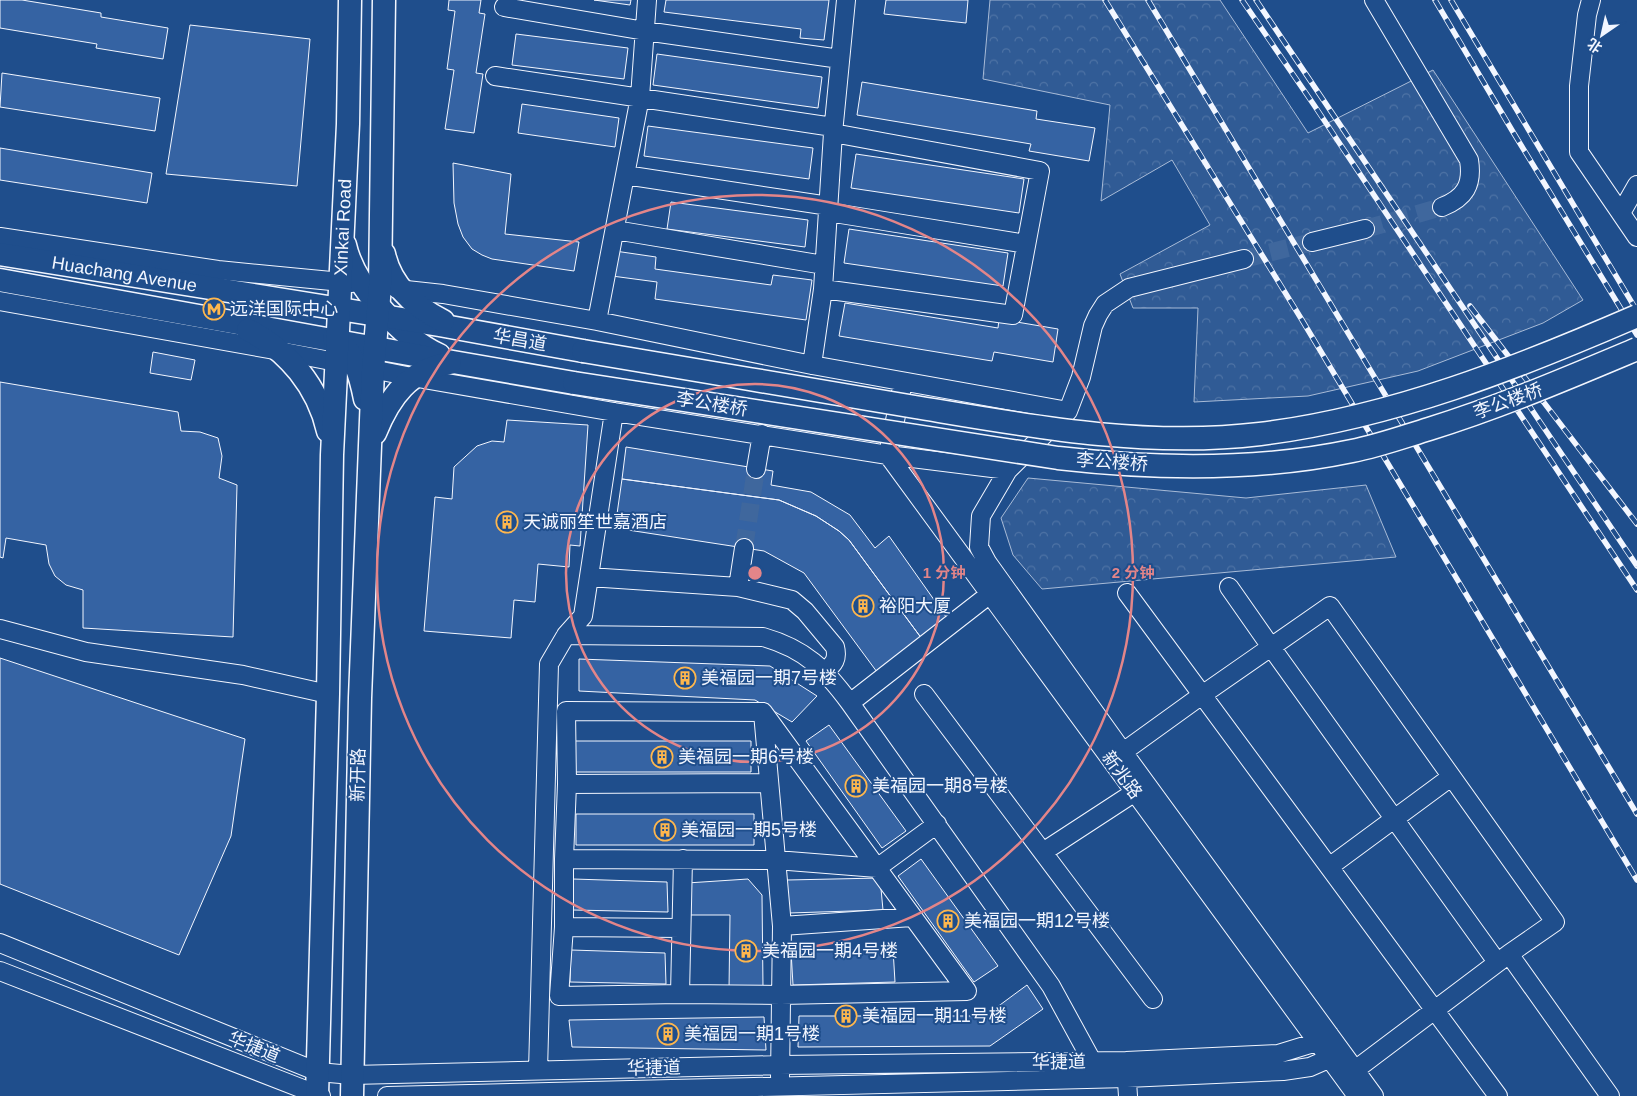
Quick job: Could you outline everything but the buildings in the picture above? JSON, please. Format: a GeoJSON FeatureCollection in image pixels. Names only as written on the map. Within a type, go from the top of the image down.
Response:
{"type":"FeatureCollection","features":[{"type":"Feature","properties":{"kind":"main road","name":"Xinkai Road"},"geometry":{"type":"LineString","coordinates":[[350,0],[348,124],[339,309],[363,360],[370,453]]}},
{"type":"Feature","properties":{"kind":"main road","name":"Xinkai Road"},"geometry":{"type":"LineString","coordinates":[[363,360],[382,299],[384,0]]}},
{"type":"Feature","properties":{"kind":"main road"},"geometry":{"type":"LineString","coordinates":[[342,229],[348,255],[410,336],[434,353],[453,362]]}},
{"type":"Feature","properties":{"kind":"main road","name":"Huachang Avenue"},"geometry":{"type":"LineString","coordinates":[[0,254],[339,309],[382,299],[458,328]]}},
{"type":"Feature","properties":{"kind":"main road","name":"Huachang Avenue"},"geometry":{"type":"LineString","coordinates":[[0,280],[234,323],[363,360],[453,362]]}},
{"type":"Feature","properties":{"kind":"main road"},"geometry":{"type":"LineString","coordinates":[[238,293],[290,316],[363,360]]}},
{"type":"Feature","properties":{"kind":"main road","name":"李公楼桥"},"geometry":{"type":"LineString","coordinates":[[583,351],[1039,427],[1144,438],[1192,438],[1260,434],[1330,422],[1387,409],[1465,384],[1558,350],[1637,316]]}},
{"type":"Feature","properties":{"kind":"main road"},"geometry":{"type":"LineString","coordinates":[[234,323],[261,337],[280,351],[304,377],[318,399],[325,419],[332,455]]}},
{"type":"Feature","properties":{"kind":"main road"},"geometry":{"type":"LineString","coordinates":[[332,455],[345,402],[363,360],[410,336],[430,330],[458,328]]}},
{"type":"Feature","properties":{"kind":"main road","name":"华昌道"},"geometry":{"type":"LineString","coordinates":[[458,328],[583,351]]}},
{"type":"Feature","properties":{"kind":"main road","name":"李公楼桥"},"geometry":{"type":"LineString","coordinates":[[574,382],[1058,458],[1126,464],[1241,465],[1316,457],[1353,451],[1392,441],[1505,404],[1637,348]]}},
{"type":"Feature","properties":{"kind":"main road"},"geometry":{"type":"LineString","coordinates":[[370,453],[384,412],[399,389],[412,377],[433,366],[453,362]]}},
{"type":"Feature","properties":{"kind":"main road","name":"华昌道"},"geometry":{"type":"LineString","coordinates":[[453,362],[574,382]]}},
{"type":"Feature","properties":{"kind":"main road","name":"新开路"},"geometry":{"type":"LineString","coordinates":[[352,1086],[360,698],[370,453]]}},
{"type":"Feature","properties":{"kind":"main road","name":"新开路"},"geometry":{"type":"LineString","coordinates":[[318,1096],[332,455]]}},
{"type":"Feature","properties":{"kind":"street"},"geometry":{"type":"LineString","coordinates":[[597,321],[640,97],[647,0]]}},
{"type":"Feature","properties":{"kind":"street"},"geometry":{"type":"LineString","coordinates":[[812,365],[823,289],[833,130],[846,0]]}},
{"type":"Feature","properties":{"kind":"street"},"geometry":{"type":"LineString","coordinates":[[1374,0],[1469,160],[1471,170],[1470,184],[1453,203],[1442,207]]}},
{"type":"Feature","properties":{"kind":"street"},"geometry":{"type":"LineString","coordinates":[[1591,0],[1587,15],[1580,86],[1579,152],[1637,237]]}},
{"type":"Feature","properties":{"kind":"street"},"geometry":{"type":"LineString","coordinates":[[504,7],[645,31],[840,59]]}},
{"type":"Feature","properties":{"kind":"street"},"geometry":{"type":"LineString","coordinates":[[495,76],[640,97],[833,130],[1040,171],[1013,314],[823,289]]}},
{"type":"Feature","properties":{"kind":"street"},"geometry":{"type":"LineString","coordinates":[[625,176],[1026,244]]}},
{"type":"Feature","properties":{"kind":"street"},"geometry":{"type":"LineString","coordinates":[[1621,213],[1637,185]]}},
{"type":"Feature","properties":{"kind":"street"},"geometry":{"type":"LineString","coordinates":[[1312,242],[1365,229]]}},
{"type":"Feature","properties":{"kind":"street"},"geometry":{"type":"LineString","coordinates":[[615,230],[824,265]]}},
{"type":"Feature","properties":{"kind":"street"},"geometry":{"type":"LineString","coordinates":[[0,237],[218,270],[341,282],[382,299],[443,294],[597,321],[812,365],[1068,411],[1081,377],[1093,326],[1105,304],[1129,288],[1244,259]]}},
{"type":"Feature","properties":{"kind":"street"},"geometry":{"type":"LineString","coordinates":[[0,301],[280,351],[363,360],[412,377],[614,412],[888,455],[1008,470]]}},
{"type":"Feature","properties":{"kind":"street"},"geometry":{"type":"LineString","coordinates":[[888,455],[903,381]]}},
{"type":"Feature","properties":{"kind":"street","name":"新兆路"},"geometry":{"type":"LineString","coordinates":[[1068,411],[1008,470],[981,516],[979,547],[987,562],[1336,1056],[1356,1096]]}},
{"type":"Feature","properties":{"kind":"street"},"geometry":{"type":"LineString","coordinates":[[538,1071],[549,664],[566,635],[583,616],[614,412]]}},
{"type":"Feature","properties":{"kind":"street"},"geometry":{"type":"LineString","coordinates":[[756,468],[762,434]]}},
{"type":"Feature","properties":{"kind":"street","name":"新兆路"},"geometry":{"type":"LineString","coordinates":[[888,455],[1135,792],[1323,1038]]}},
{"type":"Feature","properties":{"kind":"street"},"geometry":{"type":"LineString","coordinates":[[738,587],[744,548]]}},
{"type":"Feature","properties":{"kind":"street"},"geometry":{"type":"LineString","coordinates":[[589,577],[738,587],[792,600],[805,611],[835,647],[836,660],[825,671]]}},
{"type":"Feature","properties":{"kind":"street"},"geometry":{"type":"LineString","coordinates":[[1229,587],[1394,819],[1610,1096]]}},
{"type":"Feature","properties":{"kind":"street"},"geometry":{"type":"LineString","coordinates":[[1127,593],[1498,1096]]}},
{"type":"Feature","properties":{"kind":"street"},"geometry":{"type":"LineString","coordinates":[[850,703],[990,594]]}},
{"type":"Feature","properties":{"kind":"street"},"geometry":{"type":"LineString","coordinates":[[1123,752],[1202,694],[1330,606],[1555,922],[1434,1009],[1355,1070]]}},
{"type":"Feature","properties":{"kind":"street"},"geometry":{"type":"LineString","coordinates":[[0,629],[86,652],[243,675],[328,694]]}},
{"type":"Feature","properties":{"kind":"street"},"geometry":{"type":"LineString","coordinates":[[566,635],[763,638],[784,643],[825,671],[937,824],[1051,986],[1092,1061]]}},
{"type":"Feature","properties":{"kind":"street"},"geometry":{"type":"LineString","coordinates":[[924,694],[1153,999]]}},
{"type":"Feature","properties":{"kind":"street"},"geometry":{"type":"LineString","coordinates":[[566,711],[762,712],[967,991],[781,995],[559,996],[564,927],[567,784],[566,711]]}},
{"type":"Feature","properties":{"kind":"street"},"geometry":{"type":"LineString","coordinates":[[762,712],[782,926],[780,1065],[792,1090]]}},
{"type":"Feature","properties":{"kind":"street"},"geometry":{"type":"LineString","coordinates":[[1329,867],[1451,777]]}},
{"type":"Feature","properties":{"kind":"street"},"geometry":{"type":"LineString","coordinates":[[567,784],[769,783]]}},
{"type":"Feature","properties":{"kind":"street"},"geometry":{"type":"LineString","coordinates":[[1043,852],[1135,792]]}},
{"type":"Feature","properties":{"kind":"street"},"geometry":{"type":"LineString","coordinates":[[564,859],[776,860],[877,868],[937,824]]}},
{"type":"Feature","properties":{"kind":"street"},"geometry":{"type":"LineString","coordinates":[[680,994],[683,859]]}},
{"type":"Feature","properties":{"kind":"street"},"geometry":{"type":"LineString","coordinates":[[782,926],[912,917]]}},
{"type":"Feature","properties":{"kind":"street"},"geometry":{"type":"LineString","coordinates":[[564,927],[681,928]]}},
{"type":"Feature","properties":{"kind":"street","name":"华捷道"},"geometry":{"type":"LineString","coordinates":[[0,943],[352,1086],[538,1071],[780,1065],[1092,1061],[1126,1070],[1283,1071],[1310,1067],[1336,1056]]}},
{"type":"Feature","properties":{"kind":"street","name":"华捷道"},"geometry":{"type":"LineString","coordinates":[[0,971],[318,1096]]}},
{"type":"Feature","properties":{"kind":"street","name":"华捷道"},"geometry":{"type":"LineString","coordinates":[[387,1096],[948,1089],[1278,1054],[1323,1038]]}},
{"type":"Feature","properties":{"kind":"street","name":"新兆路"},"geometry":{"type":"LineString","coordinates":[[1336,1056],[1355,1070],[1374,1096]]}},
{"type":"Feature","properties":{"kind":"street"},"geometry":{"type":"LineString","coordinates":[[1126,1070],[1128,1096]]}},
{"type":"Feature","properties":{"kind":"green space"},"geometry":{"type":"Polygon","coordinates":[[[990,0],[1220,0],[1308,133],[1433,70],[1583,300],[1543,323],[1418,371],[1308,396],[1194,402],[1198,308],[1133,308],[1120,274],[1210,225],[1172,160],[1101,201],[1110,105],[983,79],[990,0]]]}},
{"type":"Feature","properties":{"kind":"green space"},"geometry":{"type":"Polygon","coordinates":[[[1028,478],[1246,498],[1366,485],[1396,557],[1042,589],[1013,555],[1001,518],[1028,478]]]}},
{"type":"Feature","properties":{"kind":"tunnel"},"geometry":{"type":"LineString","coordinates":[[1365,229],[1442,207]]}},
{"type":"Feature","properties":{"kind":"tunnel"},"geometry":{"type":"LineString","coordinates":[[1244,259],[1312,242]]}},
{"type":"Feature","properties":{"kind":"tunnel"},"geometry":{"type":"LineString","coordinates":[[744,548],[756,469]]}},
{"type":"Feature","properties":{"kind":"railway"},"geometry":{"type":"LineString","coordinates":[[1105,0],[1302,320],[1637,880]]}},
{"type":"Feature","properties":{"kind":"railway"},"geometry":{"type":"LineString","coordinates":[[1148,0],[1637,814]]}},
{"type":"Feature","properties":{"kind":"railway"},"geometry":{"type":"LineString","coordinates":[[1242,0],[1637,590]]}},
{"type":"Feature","properties":{"kind":"railway"},"geometry":{"type":"LineString","coordinates":[[1256,0],[1637,566]]}},
{"type":"Feature","properties":{"kind":"railway"},"geometry":{"type":"LineString","coordinates":[[1435,0],[1637,335]]}},
{"type":"Feature","properties":{"kind":"railway"},"geometry":{"type":"LineString","coordinates":[[1451,0],[1637,311]]}},
{"type":"Feature","properties":{"kind":"railway"},"geometry":{"type":"LineString","coordinates":[[1470,306],[1637,524]]}},
{"type":"Feature","properties":{"kind":"place","name":"远洋国际中心"},"geometry":{"type":"Point","coordinates":[214,309]}},
{"type":"Feature","properties":{"kind":"place","name":"天诚丽笙世嘉酒店"},"geometry":{"type":"Point","coordinates":[507,522]}},
{"type":"Feature","properties":{"kind":"place","name":"裕阳大厦"},"geometry":{"type":"Point","coordinates":[863,606]}},
{"type":"Feature","properties":{"kind":"place","name":"美福园一期7号楼"},"geometry":{"type":"Point","coordinates":[685,678]}},
{"type":"Feature","properties":{"kind":"place","name":"美福园一期6号楼"},"geometry":{"type":"Point","coordinates":[662,757]}},
{"type":"Feature","properties":{"kind":"place","name":"美福园一期8号楼"},"geometry":{"type":"Point","coordinates":[856,786]}},
{"type":"Feature","properties":{"kind":"place","name":"美福园一期5号楼"},"geometry":{"type":"Point","coordinates":[665,830]}},
{"type":"Feature","properties":{"kind":"place","name":"美福园一期12号楼"},"geometry":{"type":"Point","coordinates":[948,921]}},
{"type":"Feature","properties":{"kind":"place","name":"美福园一期4号楼"},"geometry":{"type":"Point","coordinates":[746,951]}},
{"type":"Feature","properties":{"kind":"place","name":"美福园一期11号楼"},"geometry":{"type":"Point","coordinates":[846,1016]}},
{"type":"Feature","properties":{"kind":"place","name":"美福园一期1号楼"},"geometry":{"type":"Point","coordinates":[668,1034]}}]}
